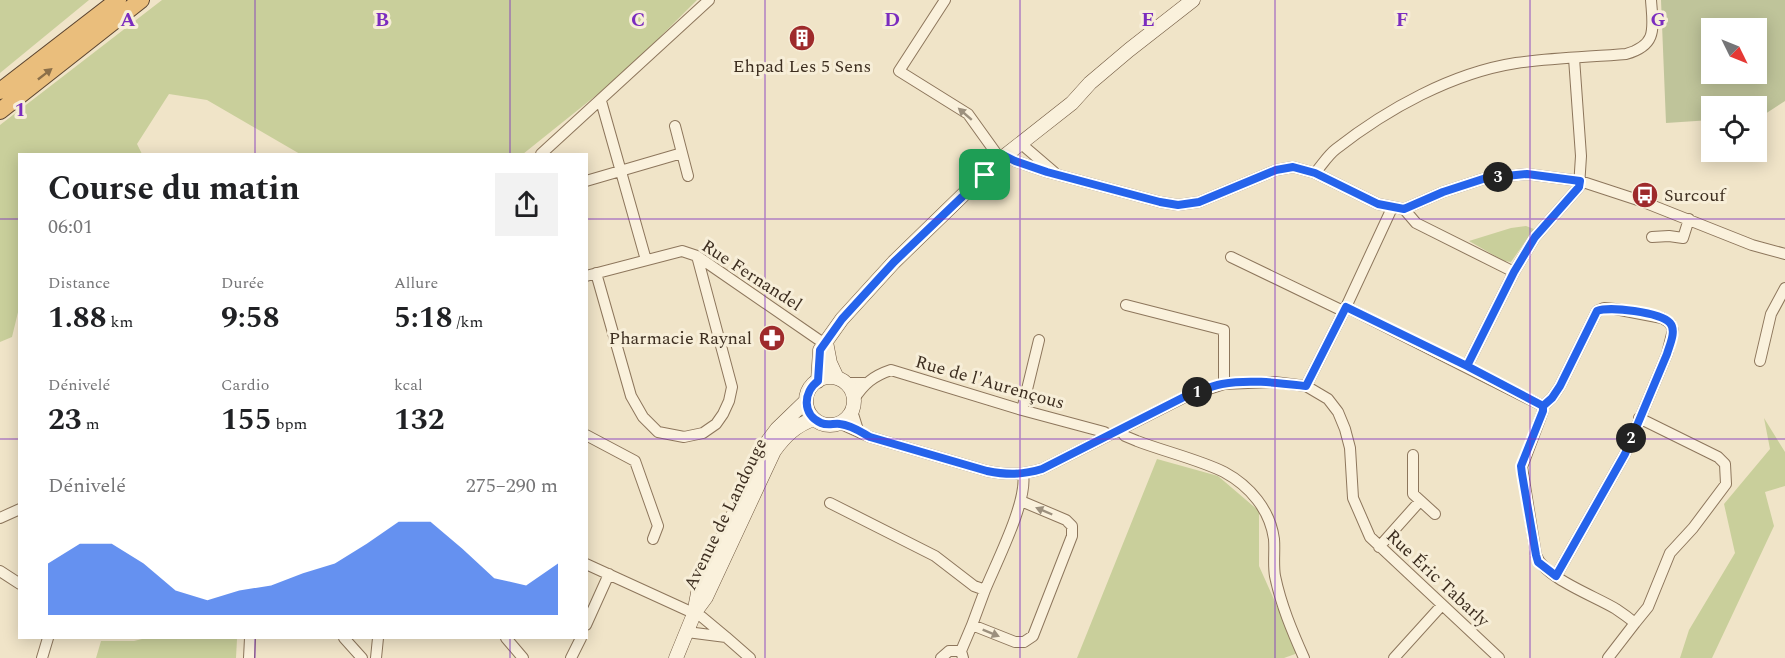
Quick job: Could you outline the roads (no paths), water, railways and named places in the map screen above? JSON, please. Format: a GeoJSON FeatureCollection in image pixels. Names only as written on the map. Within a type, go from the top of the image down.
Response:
{"type":"FeatureCollection","features":[{"type":"Feature","properties":{"kind":"highway"},"geometry":{"type":"LineString","coordinates":[[0,91],[118,0]]}},
{"type":"Feature","properties":{"kind":"highway"},"geometry":{"type":"LineString","coordinates":[[0,111],[141,0]]}},
{"type":"Feature","properties":{"kind":"main road"},"geometry":{"type":"LineString","coordinates":[[818,381],[820,350],[842,319],[894,262],[1003,158],[1072,103],[1129,50],[1192,0]]}},
{"type":"Feature","properties":{"kind":"main road"},"geometry":{"type":"LineString","coordinates":[[826,342],[830,363],[842,381],[850,388],[853,405],[849,416],[839,423],[826,424],[814,419],[806,401],[810,389],[818,381],[831,377],[842,381]]}},
{"type":"Feature","properties":{"kind":"main road","name":"Avenue de Landouge"},"geometry":{"type":"LineString","coordinates":[[694,614],[698,593],[765,445],[777,429],[806,401]]}},
{"type":"Feature","properties":{"kind":"main road","name":"Avenue de Landouge"},"geometry":{"type":"LineString","coordinates":[[694,614],[706,597],[774,451],[785,436],[800,425],[814,419]]}},
{"type":"Feature","properties":{"kind":"main road"},"geometry":{"type":"LineString","coordinates":[[676,658],[694,614]]}},
{"type":"Feature","properties":{"kind":"street"},"geometry":{"type":"LineString","coordinates":[[542,153],[709,0]]}},
{"type":"Feature","properties":{"kind":"street"},"geometry":{"type":"LineString","coordinates":[[945,0],[899,71],[968,114],[1003,158],[1178,205],[1199,202],[1276,170],[1293,167],[1315,173],[1378,204],[1404,209],[1443,192],[1486,178],[1527,174],[1580,181],[1689,219],[1752,245],[1785,254]]}},
{"type":"Feature","properties":{"kind":"street"},"geometry":{"type":"LineString","coordinates":[[1315,173],[1334,150],[1390,112],[1472,74],[1515,63],[1626,54],[1639,50],[1649,42],[1653,29],[1651,0]]}},
{"type":"Feature","properties":{"kind":"street"},"geometry":{"type":"LineString","coordinates":[[1467,366],[1514,272],[1535,237],[1579,187],[1581,156],[1574,58]]}},
{"type":"Feature","properties":{"kind":"street"},"geometry":{"type":"LineString","coordinates":[[601,101],[646,260]]}},
{"type":"Feature","properties":{"kind":"street"},"geometry":{"type":"LineString","coordinates":[[675,126],[688,176]]}},
{"type":"Feature","properties":{"kind":"street"},"geometry":{"type":"LineString","coordinates":[[1022,142],[1029,151],[1057,174]]}},
{"type":"Feature","properties":{"kind":"street"},"geometry":{"type":"LineString","coordinates":[[588,180],[682,153]]}},
{"type":"Feature","properties":{"kind":"street"},"geometry":{"type":"LineString","coordinates":[[1306,386],[1392,208]]}},
{"type":"Feature","properties":{"kind":"street"},"geometry":{"type":"LineString","coordinates":[[1404,209],[1416,224],[1514,272]]}},
{"type":"Feature","properties":{"kind":"street"},"geometry":{"type":"LineString","coordinates":[[1652,237],[1683,238],[1689,219]]}},
{"type":"Feature","properties":{"kind":"street","name":"Rue Fernandel"},"geometry":{"type":"LineString","coordinates":[[591,274],[682,251],[697,256],[819,340],[826,342]]}},
{"type":"Feature","properties":{"kind":"street"},"geometry":{"type":"LineString","coordinates":[[591,274],[632,396],[644,417],[658,432],[684,437],[703,433],[716,424],[729,401],[732,387],[697,256]]}},
{"type":"Feature","properties":{"kind":"street"},"geometry":{"type":"LineString","coordinates":[[1231,257],[1467,366],[1543,406]]}},
{"type":"Feature","properties":{"kind":"street"},"geometry":{"type":"LineString","coordinates":[[1760,361],[1772,314],[1783,300],[1785,288]]}},
{"type":"Feature","properties":{"kind":"street"},"geometry":{"type":"LineString","coordinates":[[1126,305],[1224,330],[1224,384]]}},
{"type":"Feature","properties":{"kind":"street"},"geometry":{"type":"LineString","coordinates":[[1556,576],[1625,454],[1667,354],[1673,330],[1670,323],[1662,318],[1615,309],[1604,308],[1597,311],[1560,386],[1543,406],[1521,466],[1538,562],[1556,576],[1616,609],[1635,623]]}},
{"type":"Feature","properties":{"kind":"street"},"geometry":{"type":"LineString","coordinates":[[1022,410],[1039,340]]}},
{"type":"Feature","properties":{"kind":"street","name":"Rue de l'Aurençous"},"geometry":{"type":"LineString","coordinates":[[842,381],[864,383],[891,370],[1109,435]]}},
{"type":"Feature","properties":{"kind":"street","name":"Rue Éric Tabarly"},"geometry":{"type":"LineString","coordinates":[[1023,474],[1042,469],[1186,396],[1224,384],[1274,382],[1306,386],[1328,399],[1338,412],[1350,448],[1353,498],[1370,537],[1379,548],[1499,658]]}},
{"type":"Feature","properties":{"kind":"street"},"geometry":{"type":"LineString","coordinates":[[858,430],[853,405],[864,383]]}},
{"type":"Feature","properties":{"kind":"street"},"geometry":{"type":"LineString","coordinates":[[1608,658],[1648,607],[1670,554],[1726,484],[1725,464],[1718,456],[1640,418]]}},
{"type":"Feature","properties":{"kind":"street"},"geometry":{"type":"LineString","coordinates":[[839,423],[870,437],[987,471],[1023,474],[1021,501],[962,654],[949,651],[941,658]]}},
{"type":"Feature","properties":{"kind":"street"},"geometry":{"type":"LineString","coordinates":[[1120,430],[1125,436],[1137,441],[1223,472],[1259,500],[1270,520],[1274,541],[1274,574],[1286,618],[1304,658]]}},
{"type":"Feature","properties":{"kind":"street"},"geometry":{"type":"LineString","coordinates":[[588,436],[635,461],[658,526],[653,539]]}},
{"type":"Feature","properties":{"kind":"street"},"geometry":{"type":"LineString","coordinates":[[1413,454],[1413,494],[1435,514]]}},
{"type":"Feature","properties":{"kind":"street"},"geometry":{"type":"LineString","coordinates":[[972,625],[1015,642],[1024,642],[1033,636],[1072,536],[1072,526],[1066,520],[1021,501]]}},
{"type":"Feature","properties":{"kind":"street"},"geometry":{"type":"LineString","coordinates":[[1379,548],[1420,501]]}},
{"type":"Feature","properties":{"kind":"street"},"geometry":{"type":"LineString","coordinates":[[830,503],[935,556],[974,586],[986,590]]}},
{"type":"Feature","properties":{"kind":"street"},"geometry":{"type":"LineString","coordinates":[[0,518],[18,510]]}},
{"type":"Feature","properties":{"kind":"street"},"geometry":{"type":"LineString","coordinates":[[588,565],[702,616],[750,658]]}},
{"type":"Feature","properties":{"kind":"street"},"geometry":{"type":"LineString","coordinates":[[0,571],[18,583]]}},
{"type":"Feature","properties":{"kind":"street"},"geometry":{"type":"LineString","coordinates":[[588,621],[609,574]]}},
{"type":"Feature","properties":{"kind":"street"},"geometry":{"type":"LineString","coordinates":[[1394,658],[1442,605]]}},
{"type":"Feature","properties":{"kind":"street"},"geometry":{"type":"LineString","coordinates":[[687,633],[726,638]]}},
{"type":"Feature","properties":{"kind":"street"},"geometry":{"type":"LineString","coordinates":[[42,658],[48,639]]}},
{"type":"Feature","properties":{"kind":"street"},"geometry":{"type":"LineString","coordinates":[[249,658],[250,639]]}},
{"type":"Feature","properties":{"kind":"street"},"geometry":{"type":"LineString","coordinates":[[345,639],[362,658]]}},
{"type":"Feature","properties":{"kind":"street"},"geometry":{"type":"LineString","coordinates":[[376,658],[378,639]]}},
{"type":"Feature","properties":{"kind":"street"},"geometry":{"type":"LineString","coordinates":[[507,639],[523,658]]}},
{"type":"Feature","properties":{"kind":"street"},"geometry":{"type":"LineString","coordinates":[[572,658],[581,639]]}},
{"type":"Feature","properties":{"kind":"place","name":"Ehpad Les 5 Sens"},"geometry":{"type":"Point","coordinates":[802,38]}},
{"type":"Feature","properties":{"kind":"place","name":"Surcouf"},"geometry":{"type":"Point","coordinates":[1645,195]}},
{"type":"Feature","properties":{"kind":"place","name":"Pharmacie Raynal"},"geometry":{"type":"Point","coordinates":[772,338]}}]}
